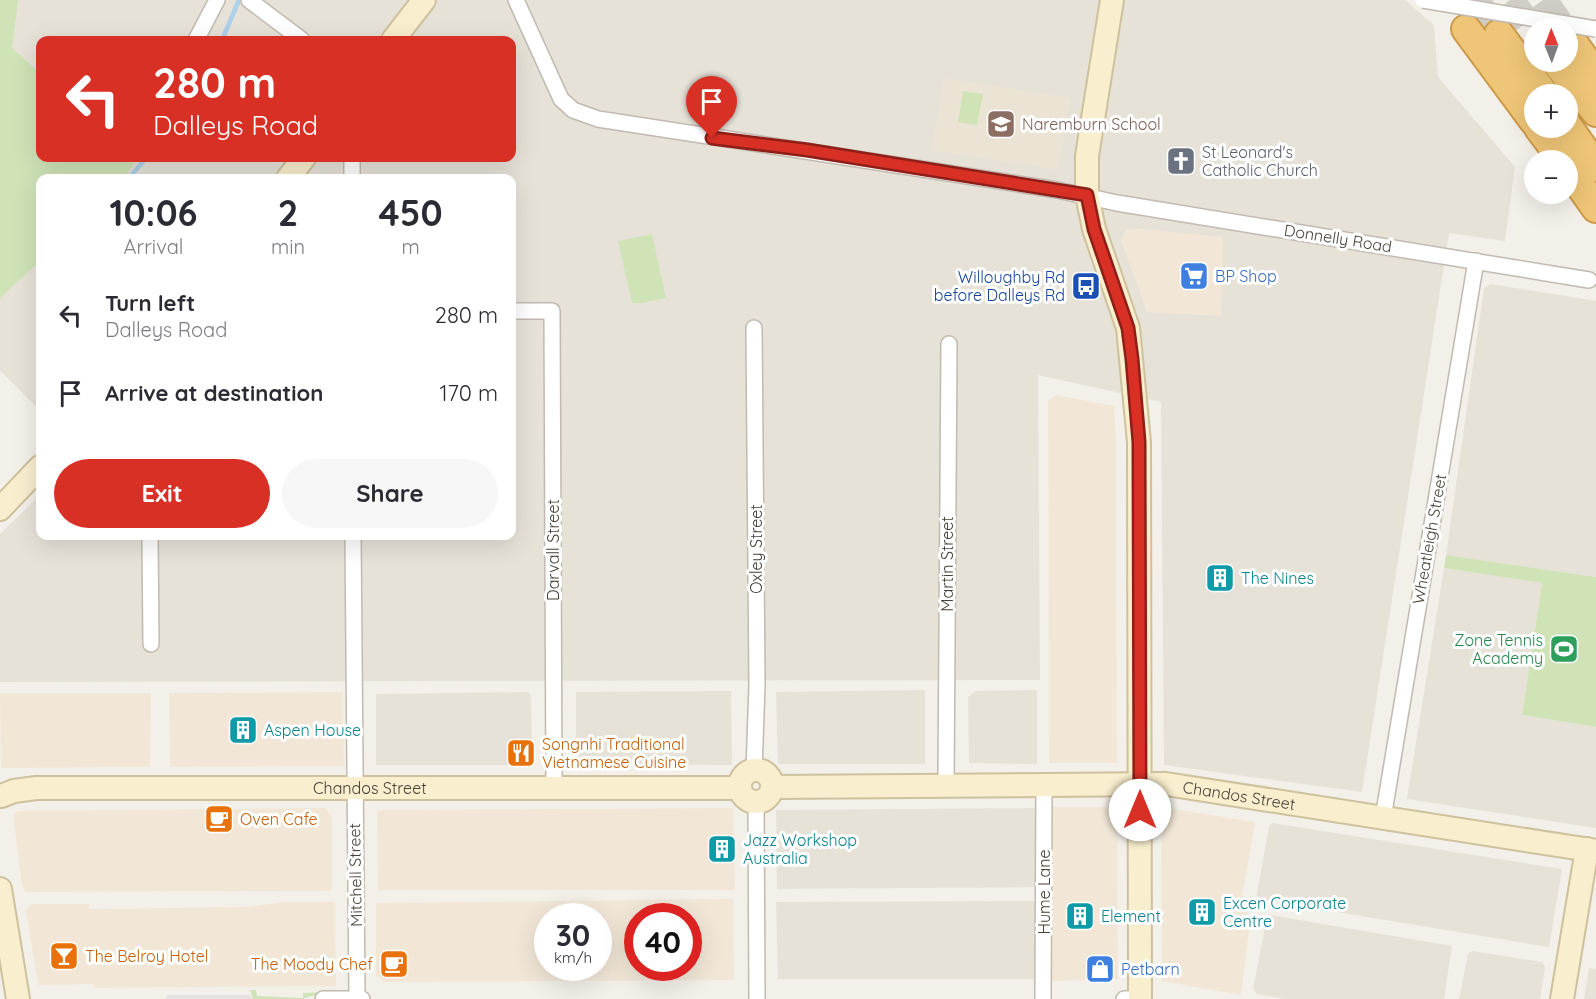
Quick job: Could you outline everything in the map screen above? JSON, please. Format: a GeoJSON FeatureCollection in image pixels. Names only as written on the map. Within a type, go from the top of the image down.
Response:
{"type":"FeatureCollection","features":[{"type":"Feature","properties":{"kind":"highway"},"geometry":{"type":"LineString","coordinates":[[1466,30],[1524,108]]}},
{"type":"Feature","properties":{"kind":"highway"},"geometry":{"type":"LineString","coordinates":[[1499,34],[1536,84]]}},
{"type":"Feature","properties":{"kind":"highway"},"geometry":{"type":"LineString","coordinates":[[1578,49],[1596,75]]}},
{"type":"Feature","properties":{"kind":"highway"},"geometry":{"type":"LineString","coordinates":[[1578,53],[1596,112]]}},
{"type":"Feature","properties":{"kind":"highway"},"geometry":{"type":"LineString","coordinates":[[1576,138],[1596,167]]}},
{"type":"Feature","properties":{"kind":"highway"},"geometry":{"type":"LineString","coordinates":[[1578,182],[1596,208]]}},
{"type":"Feature","properties":{"kind":"main road"},"geometry":{"type":"LineString","coordinates":[[396,36],[424,0]]}},
{"type":"Feature","properties":{"kind":"main road"},"geometry":{"type":"LineString","coordinates":[[1112,0],[1087,156],[1087,195],[1094,229],[1128,328],[1139,442],[1140,999]]}},
{"type":"Feature","properties":{"kind":"main road"},"geometry":{"type":"LineString","coordinates":[[291,174],[301,162]]}},
{"type":"Feature","properties":{"kind":"main road"},"geometry":{"type":"LineString","coordinates":[[0,509],[36,471]]}},
{"type":"Feature","properties":{"kind":"main road","name":"Chandos Street"},"geometry":{"type":"LineString","coordinates":[[0,797],[14,791],[36,788],[554,789],[1166,784],[1591,850]]}},
{"type":"Feature","properties":{"kind":"main road"},"geometry":{"type":"LineString","coordinates":[[1562,999],[1591,850]]}},
{"type":"Feature","properties":{"kind":"main road"},"geometry":{"type":"LineString","coordinates":[[0,889],[7,978],[18,999]]}},
{"type":"Feature","properties":{"kind":"street"},"geometry":{"type":"LineString","coordinates":[[198,36],[217,0]]}},
{"type":"Feature","properties":{"kind":"street"},"geometry":{"type":"LineString","coordinates":[[249,0],[297,36]]}},
{"type":"Feature","properties":{"kind":"street","name":"Donnelly Road"},"geometry":{"type":"LineString","coordinates":[[516,0],[561,99],[573,110],[590,116],[712,138],[807,150],[1087,195],[1117,203],[1589,280]]}},
{"type":"Feature","properties":{"kind":"street"},"geometry":{"type":"LineString","coordinates":[[1423,0],[1524,30]]}},
{"type":"Feature","properties":{"kind":"street","name":"Wheatleigh Street"},"geometry":{"type":"LineString","coordinates":[[1383,818],[1476,261]]}},
{"type":"Feature","properties":{"kind":"street","name":"Darvall Street"},"geometry":{"type":"LineString","coordinates":[[516,311],[552,311],[554,789]]}},
{"type":"Feature","properties":{"kind":"street","name":"Oxley Street"},"geometry":{"type":"LineString","coordinates":[[754,328],[757,999]]}},
{"type":"Feature","properties":{"kind":"street","name":"Martin Street"},"geometry":{"type":"LineString","coordinates":[[946,784],[949,345]]}},
{"type":"Feature","properties":{"kind":"street"},"geometry":{"type":"LineString","coordinates":[[150,540],[152,644]]}},
{"type":"Feature","properties":{"kind":"street","name":"Mitchell Street"},"geometry":{"type":"LineString","coordinates":[[353,540],[354,788],[359,999]]}},
{"type":"Feature","properties":{"kind":"street","name":"Hume Lane"},"geometry":{"type":"LineString","coordinates":[[1042,999],[1044,784]]}},
{"type":"Feature","properties":{"kind":"street"},"geometry":{"type":"LineString","coordinates":[[323,999],[359,999]]}},
{"type":"Feature","properties":{"kind":"shaded area"},"geometry":{"type":"Polygon","coordinates":[[[0,0],[1405,0],[1434,25],[1438,77],[1515,167],[1505,241],[1449,233],[1362,792],[1164,765],[1161,402],[1038,375],[1040,680],[0,682],[0,534],[36,499],[36,540],[516,540],[516,174],[36,174],[36,407],[0,370],[0,0]]]}},
{"type":"Feature","properties":{"kind":"shaded area","name":"Naremburn School"},"geometry":{"type":"Polygon","coordinates":[[[944,78],[1071,98],[1058,170],[932,150],[944,78]]]}},
{"type":"Feature","properties":{"kind":"shaded area"},"geometry":{"type":"Polygon","coordinates":[[[1131,228],[1223,237],[1221,316],[1147,312],[1121,240],[1131,228]]]}},
{"type":"Feature","properties":{"kind":"shaded area"},"geometry":{"type":"Polygon","coordinates":[[[1491,284],[1596,301],[1596,577],[1446,555],[1484,288],[1491,284]]]}},
{"type":"Feature","properties":{"kind":"shaded area"},"geometry":{"type":"Polygon","coordinates":[[[1056,395],[1114,406],[1117,763],[1049,763],[1048,401],[1056,395]]]}},
{"type":"Feature","properties":{"kind":"shaded area"},"geometry":{"type":"Polygon","coordinates":[[[1444,568],[1542,583],[1522,715],[1596,727],[1596,828],[1407,799],[1444,568]]]}},
{"type":"Feature","properties":{"kind":"shaded area"},"geometry":{"type":"Polygon","coordinates":[[[925,690],[925,764],[778,764],[776,692],[925,690]]]}},
{"type":"Feature","properties":{"kind":"shaded area"},"geometry":{"type":"Polygon","coordinates":[[[1037,690],[1037,764],[969,763],[968,697],[976,691],[1037,690]]]}},
{"type":"Feature","properties":{"kind":"shaded area"},"geometry":{"type":"Polygon","coordinates":[[[731,691],[732,765],[576,764],[576,692],[731,691]]]}},
{"type":"Feature","properties":{"kind":"shaded area"},"geometry":{"type":"Polygon","coordinates":[[[343,692],[344,766],[170,767],[169,693],[343,692]]]}},
{"type":"Feature","properties":{"kind":"shaded area"},"geometry":{"type":"Polygon","coordinates":[[[529,692],[531,696],[532,760],[529,765],[376,765],[376,694],[529,692]]]}},
{"type":"Feature","properties":{"kind":"shaded area"},"geometry":{"type":"Polygon","coordinates":[[[0,693],[151,693],[150,767],[1,768],[0,693]]]}},
{"type":"Feature","properties":{"kind":"shaded area"},"geometry":{"type":"Polygon","coordinates":[[[1049,807],[1117,807],[1118,979],[1050,981],[1049,807]]]}},
{"type":"Feature","properties":{"kind":"shaded area"},"geometry":{"type":"Polygon","coordinates":[[[1161,807],[1255,822],[1240,909],[1247,910],[1250,923],[1241,995],[1162,981],[1161,807]]]}},
{"type":"Feature","properties":{"kind":"shaded area"},"geometry":{"type":"Polygon","coordinates":[[[326,808],[332,818],[332,889],[330,891],[26,892],[22,887],[13,815],[18,811],[326,808]]]}},
{"type":"Feature","properties":{"kind":"shaded area"},"geometry":{"type":"Polygon","coordinates":[[[733,808],[735,890],[378,890],[377,810],[733,808]]]}},
{"type":"Feature","properties":{"kind":"shaded area"},"geometry":{"type":"Polygon","coordinates":[[[1038,808],[1038,887],[777,889],[776,810],[1038,808]]]}},
{"type":"Feature","properties":{"kind":"shaded area"},"geometry":{"type":"Polygon","coordinates":[[[1272,823],[1562,869],[1549,947],[1258,899],[1269,826],[1272,823]]]}},
{"type":"Feature","properties":{"kind":"shaded area"},"geometry":{"type":"Polygon","coordinates":[[[733,899],[734,980],[702,980],[702,903],[624,903],[624,981],[612,981],[612,903],[534,903],[534,981],[560,981],[385,982],[376,975],[376,903],[733,899]]]}},
{"type":"Feature","properties":{"kind":"shaded area"},"geometry":{"type":"Polygon","coordinates":[[[1037,901],[1037,979],[778,979],[776,902],[1037,901]]]}},
{"type":"Feature","properties":{"kind":"shaded area"},"geometry":{"type":"Polygon","coordinates":[[[284,902],[335,902],[336,986],[94,988],[93,984],[38,985],[26,910],[31,904],[89,904],[89,909],[246,907],[284,902]]]}},
{"type":"Feature","properties":{"kind":"shaded area"},"geometry":{"type":"Polygon","coordinates":[[[1270,915],[1452,946],[1444,999],[1285,999],[1257,994],[1253,989],[1267,917],[1270,915]]]}},
{"type":"Feature","properties":{"kind":"shaded area"},"geometry":{"type":"Polygon","coordinates":[[[1472,951],[1542,962],[1545,967],[1540,999],[1459,999],[1468,954],[1472,951]]]}},
{"type":"Feature","properties":{"kind":"shaded area"},"geometry":{"type":"Polygon","coordinates":[[[1589,968],[1596,969],[1596,999],[1584,999],[1589,968]]]}},
{"type":"Feature","properties":{"kind":"shaded area"},"geometry":{"type":"Polygon","coordinates":[[[167,995],[250,995],[253,999],[165,999],[167,995]]]}},
{"type":"Feature","properties":{"kind":"green space"},"geometry":{"type":"Polygon","coordinates":[[[0,0],[18,0],[12,48],[36,69],[36,162],[132,162],[134,164],[127,174],[36,174],[36,265],[0,298],[0,0]]]}},
{"type":"Feature","properties":{"kind":"green space"},"geometry":{"type":"Polygon","coordinates":[[[963,91],[983,94],[977,125],[958,122],[963,91]]]}},
{"type":"Feature","properties":{"kind":"green space"},"geometry":{"type":"Polygon","coordinates":[[[652,234],[666,298],[632,303],[618,241],[652,234]]]}},
{"type":"Feature","properties":{"kind":"green space","name":"Zone Tennis Academy"},"geometry":{"type":"Polygon","coordinates":[[[1446,555],[1596,577],[1596,727],[1522,715],[1542,583],[1444,568],[1446,555]]]}},
{"type":"Feature","properties":{"kind":"green space"},"geometry":{"type":"Polygon","coordinates":[[[250,990],[256,990],[257,996],[303,998],[303,993],[331,992],[331,995],[315,995],[302,999],[253,999],[250,990]]]}},
{"type":"Feature","properties":{"kind":"waterway"},"geometry":{"type":"LineString","coordinates":[[224,36],[239,0]]}},
{"type":"Feature","properties":{"kind":"waterway"},"geometry":{"type":"LineString","coordinates":[[132,174],[143,162]]}},
{"type":"Feature","properties":{"kind":"tunnel"},"geometry":{"type":"LineString","coordinates":[[1475,0],[1499,34]]}},
{"type":"Feature","properties":{"kind":"tunnel"},"geometry":{"type":"LineString","coordinates":[[1510,0],[1524,19]]}},
{"type":"Feature","properties":{"kind":"tunnel"},"geometry":{"type":"LineString","coordinates":[[1543,0],[1556,18]]}},
{"type":"Feature","properties":{"kind":"place","name":"Naremburn School"},"geometry":{"type":"Point","coordinates":[1001,124]}},
{"type":"Feature","properties":{"kind":"place","name":"St Leonard's Catholic Church"},"geometry":{"type":"Point","coordinates":[1181,161]}},
{"type":"Feature","properties":{"kind":"place","name":"BP Shop"},"geometry":{"type":"Point","coordinates":[1194,276]}},
{"type":"Feature","properties":{"kind":"place","name":"Willoughby Rd before Dalleys Rd"},"geometry":{"type":"Point","coordinates":[1086,286]}},
{"type":"Feature","properties":{"kind":"place","name":"The Nines"},"geometry":{"type":"Point","coordinates":[1220,578]}},
{"type":"Feature","properties":{"kind":"place","name":"Zone Tennis Academy"},"geometry":{"type":"Point","coordinates":[1564,649]}},
{"type":"Feature","properties":{"kind":"place","name":"Aspen House"},"geometry":{"type":"Point","coordinates":[243,730]}},
{"type":"Feature","properties":{"kind":"place","name":"Songnhi Traditional Vietnamese Cuisine"},"geometry":{"type":"Point","coordinates":[521,753]}},
{"type":"Feature","properties":{"kind":"place","name":"Oven Cafe"},"geometry":{"type":"Point","coordinates":[219,819]}},
{"type":"Feature","properties":{"kind":"place","name":"Jazz Workshop Australia"},"geometry":{"type":"Point","coordinates":[722,849]}},
{"type":"Feature","properties":{"kind":"place","name":"Excen Corporate Centre"},"geometry":{"type":"Point","coordinates":[1202,912]}},
{"type":"Feature","properties":{"kind":"place","name":"Element"},"geometry":{"type":"Point","coordinates":[1080,916]}},
{"type":"Feature","properties":{"kind":"place","name":"The Belroy Hotel"},"geometry":{"type":"Point","coordinates":[64,956]}},
{"type":"Feature","properties":{"kind":"place","name":"The Moody Chef"},"geometry":{"type":"Point","coordinates":[394,964]}},
{"type":"Feature","properties":{"kind":"place","name":"Petbarn"},"geometry":{"type":"Point","coordinates":[1100,969]}},
{"type":"Feature","properties":{"kind":"route"},"geometry":{"type":"LineString","coordinates":[[712,138],[807,150],[1087,195],[1094,229],[1131,342],[1139,442],[1140,810]]}}]}
